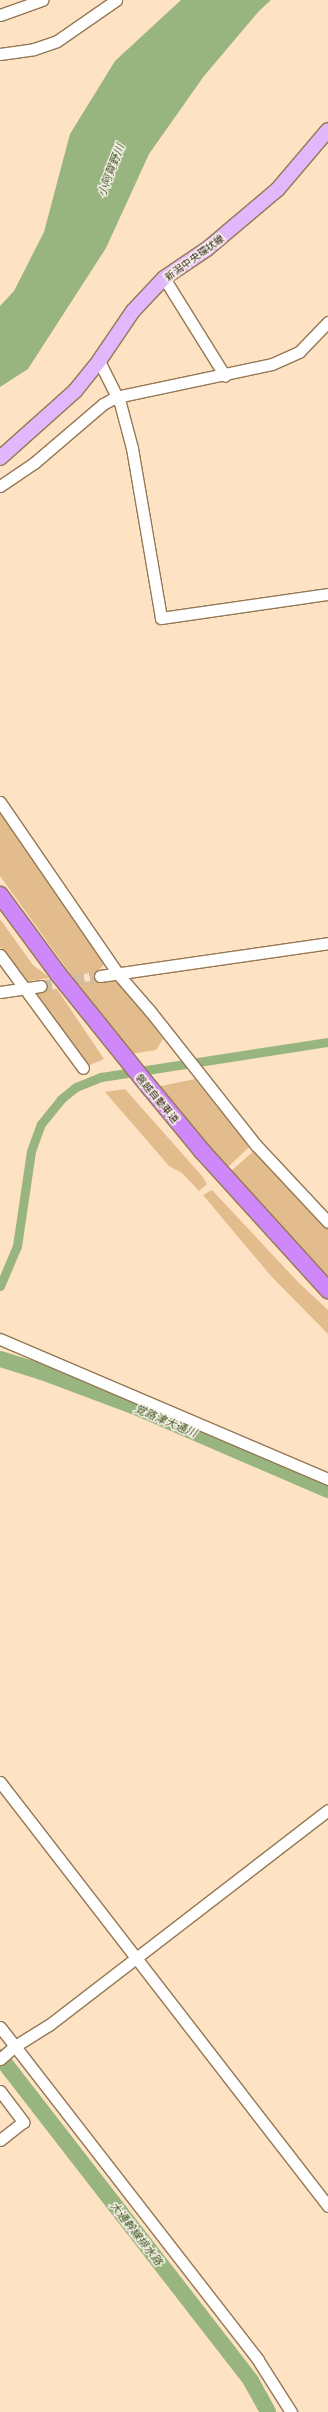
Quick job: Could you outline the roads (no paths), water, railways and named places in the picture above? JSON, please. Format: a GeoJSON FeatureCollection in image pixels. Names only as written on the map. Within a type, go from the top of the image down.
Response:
{"type":"FeatureCollection","features":[{"type":"Feature","properties":{"kind":"highway","name":"磐越自動車道"},"geometry":{"type":"LineString","coordinates":[[0,895],[122,1054],[202,1151],[328,1290]]}},
{"type":"Feature","properties":{"kind":"main road","name":"新潟中央環状線"},"geometry":{"type":"LineString","coordinates":[[0,458],[75,391],[99,361],[133,311],[164,278],[207,250],[278,189],[328,130]]}},
{"type":"Feature","properties":{"kind":"street"},"geometry":{"type":"LineString","coordinates":[[0,15],[42,0]]}},
{"type":"Feature","properties":{"kind":"street"},"geometry":{"type":"LineString","coordinates":[[0,54],[34,49],[57,41],[116,0]]}},
{"type":"Feature","properties":{"kind":"street"},"geometry":{"type":"LineString","coordinates":[[164,278],[225,376]]}},
{"type":"Feature","properties":{"kind":"street"},"geometry":{"type":"LineString","coordinates":[[0,486],[39,459],[103,404],[116,397],[225,376],[272,364],[303,349],[328,322]]}},
{"type":"Feature","properties":{"kind":"street"},"geometry":{"type":"LineString","coordinates":[[99,361],[120,404],[132,448],[161,618],[328,594]]}},
{"type":"Feature","properties":{"kind":"street"},"geometry":{"type":"LineString","coordinates":[[0,802],[118,974],[150,1011],[256,1145],[328,1222]]}},
{"type":"Feature","properties":{"kind":"street"},"geometry":{"type":"LineString","coordinates":[[100,976],[328,943]]}},
{"type":"Feature","properties":{"kind":"street"},"geometry":{"type":"LineString","coordinates":[[0,955],[83,1068]]}},
{"type":"Feature","properties":{"kind":"street"},"geometry":{"type":"LineString","coordinates":[[0,992],[41,986]]}},
{"type":"Feature","properties":{"kind":"street"},"geometry":{"type":"LineString","coordinates":[[0,1339],[328,1479]]}},
{"type":"Feature","properties":{"kind":"street"},"geometry":{"type":"LineString","coordinates":[[0,1782],[328,2206]]}},
{"type":"Feature","properties":{"kind":"street"},"geometry":{"type":"LineString","coordinates":[[0,2060],[13,2048],[49,2025],[137,1958],[328,1810]]}},
{"type":"Feature","properties":{"kind":"street"},"geometry":{"type":"LineString","coordinates":[[0,2027],[13,2048],[258,2360],[291,2412]]}},
{"type":"Feature","properties":{"kind":"street"},"geometry":{"type":"LineString","coordinates":[[0,2091],[24,2122],[0,2140]]}},
{"type":"Feature","properties":{"kind":"water","name":"小阿賀野川"},"geometry":{"type":"Polygon","coordinates":[[[181,0],[271,0],[259,11],[204,76],[149,154],[106,248],[28,369],[0,387],[0,306],[14,291],[44,232],[70,134],[115,61],[181,0]]]}},
{"type":"Feature","properties":{"kind":"waterway"},"geometry":{"type":"LineString","coordinates":[[0,1286],[17,1246],[31,1151],[41,1124],[61,1099],[76,1087],[101,1077],[328,1042]]}},
{"type":"Feature","properties":{"kind":"waterway","name":"覚路津大通川"},"geometry":{"type":"LineString","coordinates":[[0,1359],[42,1372],[133,1406],[328,1490]]}},
{"type":"Feature","properties":{"kind":"waterway","name":"大通幹線排水路"},"geometry":{"type":"LineString","coordinates":[[0,2057],[251,2381],[268,2412]]}},
{"type":"Feature","properties":{"kind":"tunnel"},"geometry":{"type":"LineString","coordinates":[[41,986],[100,976]]}}]}
